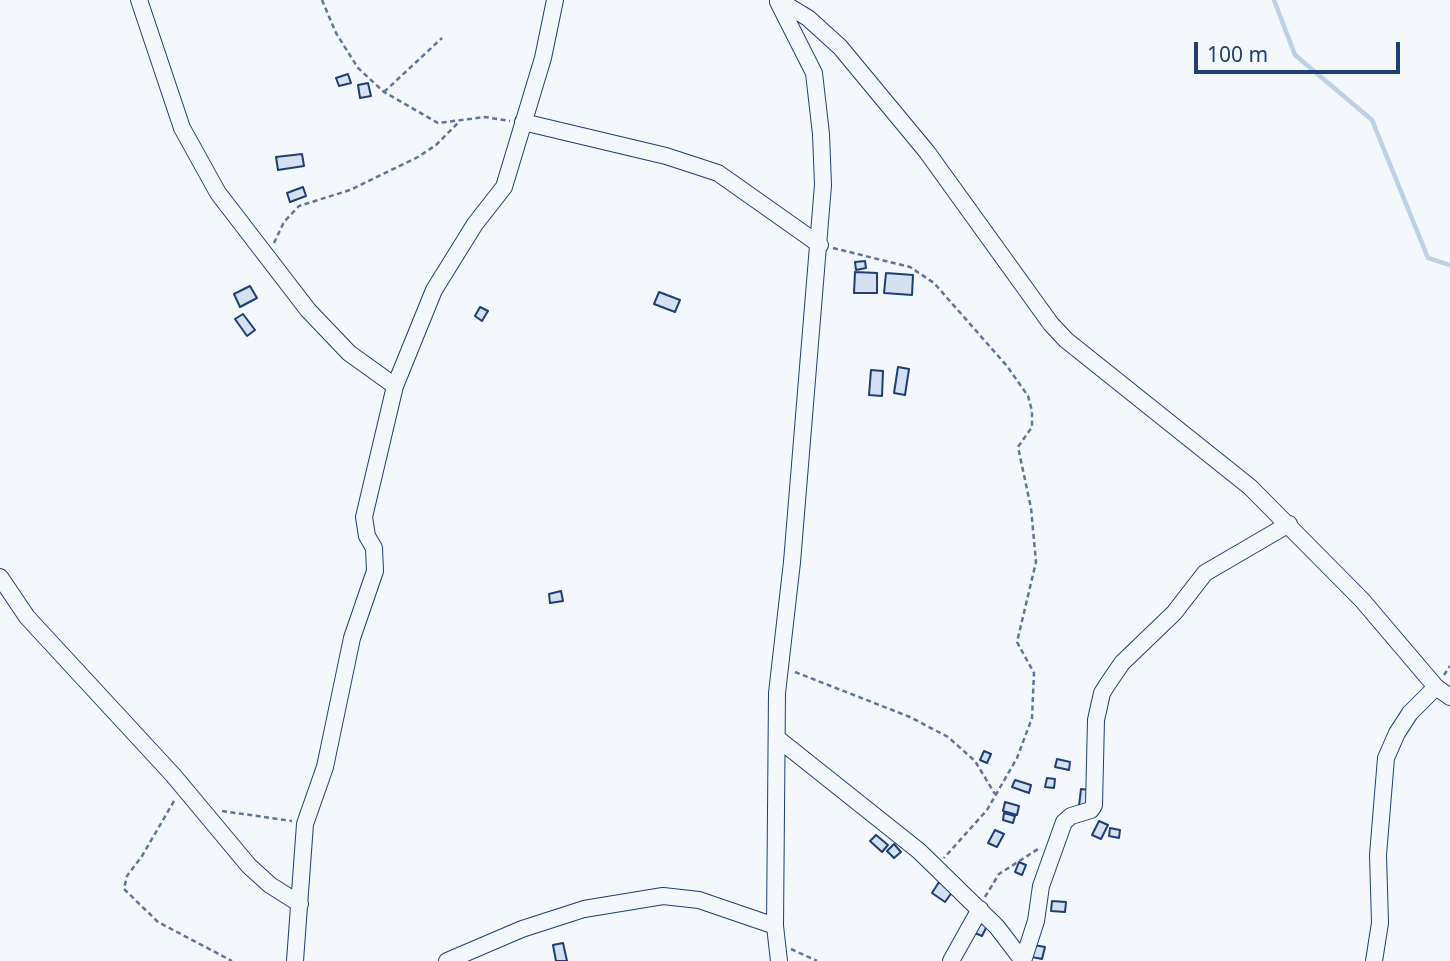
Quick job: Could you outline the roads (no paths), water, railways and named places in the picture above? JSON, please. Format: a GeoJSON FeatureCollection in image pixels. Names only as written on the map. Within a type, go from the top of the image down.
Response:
{"type":"FeatureCollection","features":[{"type":"Feature","properties":{"kind":"street"},"geometry":{"type":"LineString","coordinates":[[139,0],[191,148],[218,193],[270,263],[349,353],[395,386]]}},
{"type":"Feature","properties":{"kind":"street"},"geometry":{"type":"LineString","coordinates":[[295,961],[305,824],[325,767],[352,638],[375,571],[374,548],[367,536],[364,517],[395,386],[434,290],[475,224],[504,187],[542,58],[555,0]]}},
{"type":"Feature","properties":{"kind":"street"},"geometry":{"type":"LineString","coordinates":[[778,0],[808,58],[816,82],[823,185],[820,245],[781,665],[777,738],[776,933],[779,961]]}},
{"type":"Feature","properties":{"kind":"street"},"geometry":{"type":"LineString","coordinates":[[778,0],[808,18],[840,47],[940,169],[1051,324],[1066,340],[1250,487],[1362,600],[1436,687],[1450,697]]}},
{"type":"Feature","properties":{"kind":"street"},"geometry":{"type":"LineString","coordinates":[[523,122],[666,156],[718,173],[799,233],[820,245]]}},
{"type":"Feature","properties":{"kind":"street"},"geometry":{"type":"LineString","coordinates":[[777,738],[904,838],[980,909],[1007,938],[1023,961],[1036,920],[1041,886],[1054,857],[1064,822],[1071,816],[1091,810],[1094,805],[1096,720],[1102,693],[1122,663],[1174,613],[1205,573],[1289,524]]}},
{"type":"Feature","properties":{"kind":"street"},"geometry":{"type":"LineString","coordinates":[[0,577],[27,617],[261,878],[300,904]]}},
{"type":"Feature","properties":{"kind":"street"},"geometry":{"type":"LineString","coordinates":[[1374,961],[1380,923],[1379,821],[1386,758],[1410,713],[1436,687]]}},
{"type":"Feature","properties":{"kind":"street"},"geometry":{"type":"LineString","coordinates":[[447,961],[522,929],[584,909],[663,896],[699,900],[776,933]]}},
{"type":"Feature","properties":{"kind":"street"},"geometry":{"type":"LineString","coordinates":[[951,961],[980,909]]}},
{"type":"Feature","properties":{"kind":"waterway"},"geometry":{"type":"LineString","coordinates":[[1274,0],[1295,55],[1372,120],[1428,258],[1450,265]]}}]}
